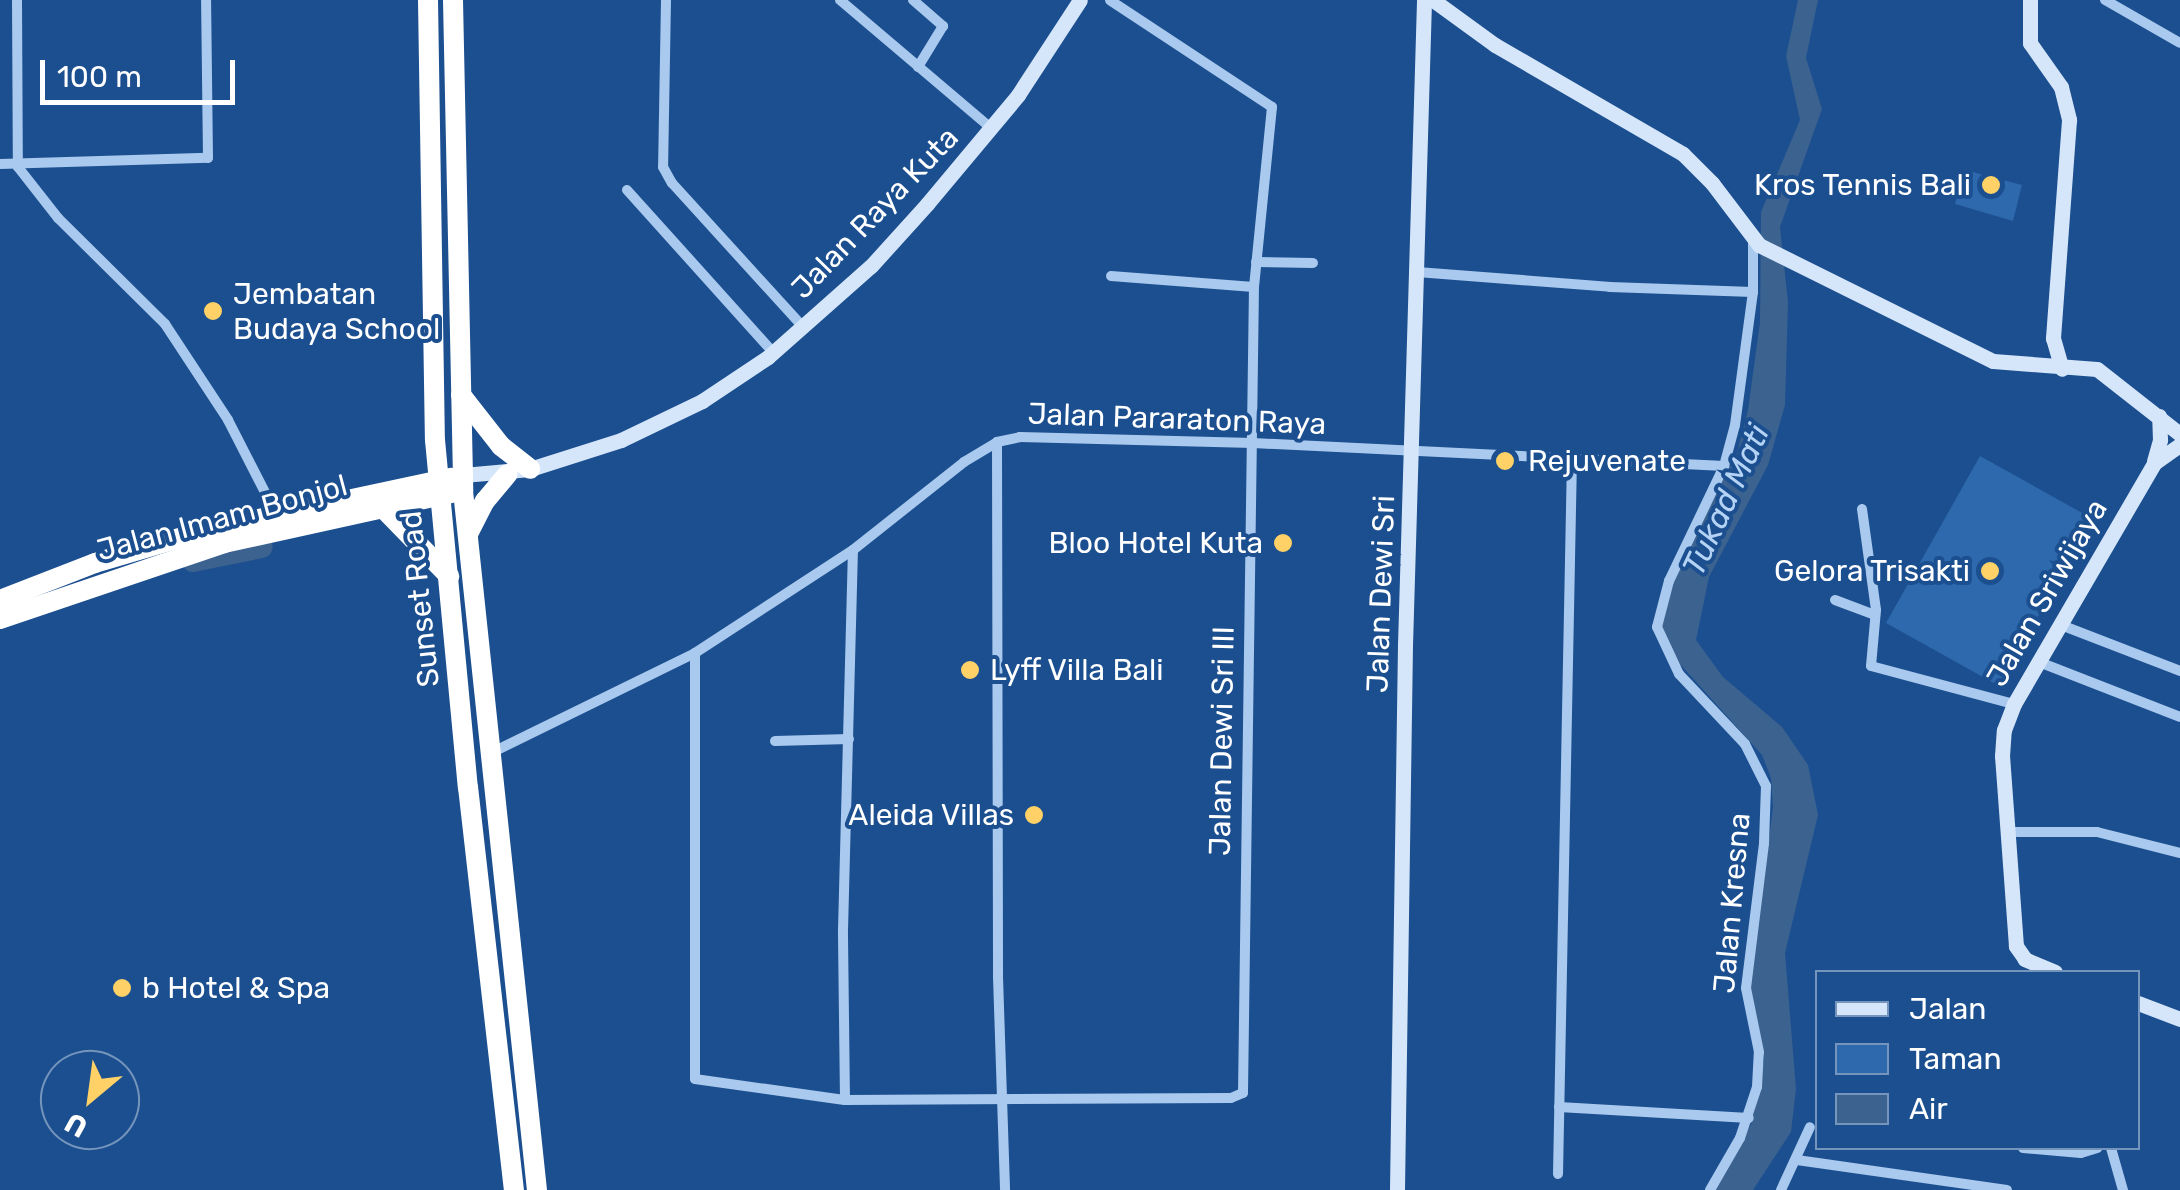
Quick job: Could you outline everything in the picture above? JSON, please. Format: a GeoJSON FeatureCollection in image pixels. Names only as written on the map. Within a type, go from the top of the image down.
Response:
{"type":"FeatureCollection","features":[{"type":"Feature","properties":{"kind":"highway","name":"Sunset Road"},"geometry":{"type":"LineString","coordinates":[[428,0],[432,390],[439,488],[514,1190]]}},
{"type":"Feature","properties":{"kind":"highway","name":"Sunset Road"},"geometry":{"type":"LineString","coordinates":[[453,0],[463,483],[537,1190]]}},
{"type":"Feature","properties":{"kind":"highway"},"geometry":{"type":"LineString","coordinates":[[430,49],[454,46]]}},
{"type":"Feature","properties":{"kind":"highway"},"geometry":{"type":"LineString","coordinates":[[461,395],[501,446],[530,469]]}},
{"type":"Feature","properties":{"kind":"highway"},"geometry":{"type":"LineString","coordinates":[[467,534],[502,475]]}},
{"type":"Feature","properties":{"kind":"highway","name":"Jalan Imam Bonjol"},"geometry":{"type":"LineString","coordinates":[[0,600],[95,563],[276,514],[463,483]]}},
{"type":"Feature","properties":{"kind":"highway","name":"Jalan Imam Bonjol"},"geometry":{"type":"LineString","coordinates":[[0,619],[224,542],[381,506],[439,488]]}},
{"type":"Feature","properties":{"kind":"highway"},"geometry":{"type":"LineString","coordinates":[[381,506],[448,576]]}},
{"type":"Feature","properties":{"kind":"street"},"geometry":{"type":"LineString","coordinates":[[17,0],[18,167],[58,218],[165,324],[228,420],[276,514]]}},
{"type":"Feature","properties":{"kind":"street"},"geometry":{"type":"LineString","coordinates":[[0,164],[18,167],[208,158],[206,0]]}},
{"type":"Feature","properties":{"kind":"street"},"geometry":{"type":"LineString","coordinates":[[666,0],[663,166],[672,183],[803,327]]}},
{"type":"Feature","properties":{"kind":"street"},"geometry":{"type":"LineString","coordinates":[[840,0],[992,129]]}},
{"type":"Feature","properties":{"kind":"street"},"geometry":{"type":"LineString","coordinates":[[914,0],[943,26],[918,67]]}},
{"type":"Feature","properties":{"kind":"street","name":"Jalan Raya Kuta"},"geometry":{"type":"LineString","coordinates":[[463,483],[481,487],[502,475],[530,469],[657,424],[725,388],[774,352],[871,266],[992,129],[1080,0]]}},
{"type":"Feature","properties":{"kind":"street","name":"Jalan Dewi Sri III"},"geometry":{"type":"LineString","coordinates":[[1000,1097],[1232,1098],[1244,1093],[1254,287],[1265,146],[1272,107],[1264,98],[1110,0]]}},
{"type":"Feature","properties":{"kind":"street"},"geometry":{"type":"LineString","coordinates":[[2030,0],[2030,43],[2060,87],[2069,120],[2054,338],[2062,369]]}},
{"type":"Feature","properties":{"kind":"street"},"geometry":{"type":"LineString","coordinates":[[2105,0],[2180,44]]}},
{"type":"Feature","properties":{"kind":"street"},"geometry":{"type":"LineString","coordinates":[[1424,8],[1438,4],[1495,45],[1683,154],[1712,182],[1756,243],[1976,354],[2010,364],[2062,369],[2082,365],[2097,369],[2180,434]]}},
{"type":"Feature","properties":{"kind":"street","name":"Jalan Dewi Sri"},"geometry":{"type":"LineString","coordinates":[[1398,1190],[1424,8]]}},
{"type":"Feature","properties":{"kind":"street"},"geometry":{"type":"LineString","coordinates":[[627,190],[774,352]]}},
{"type":"Feature","properties":{"kind":"street","name":"Jalan Kresna"},"geometry":{"type":"LineString","coordinates":[[1710,1190],[1749,1118],[1759,1052],[1746,988],[1764,843],[1766,786],[1745,744],[1679,674],[1657,627],[1669,581],[1724,466],[1734,425],[1756,243]]}},
{"type":"Feature","properties":{"kind":"street"},"geometry":{"type":"LineString","coordinates":[[1256,262],[1312,263]]}},
{"type":"Feature","properties":{"kind":"street"},"geometry":{"type":"LineString","coordinates":[[1417,272],[1610,287],[1753,292]]}},
{"type":"Feature","properties":{"kind":"street"},"geometry":{"type":"LineString","coordinates":[[1111,276],[1254,287]]}},
{"type":"Feature","properties":{"kind":"street","name":"Jalan Sriwijaya"},"geometry":{"type":"LineString","coordinates":[[2050,970],[2025,959],[2016,946],[2002,744],[2014,704],[2154,463],[2160,440],[2159,416]]}},
{"type":"Feature","properties":{"kind":"street","name":"Jalan Pararaton Raya"},"geometry":{"type":"LineString","coordinates":[[490,754],[695,652],[853,550],[964,462],[998,442],[1020,437],[1252,443],[1724,466]]}},
{"type":"Feature","properties":{"kind":"street"},"geometry":{"type":"LineString","coordinates":[[998,442],[1000,1097],[1005,1190]]}},
{"type":"Feature","properties":{"kind":"street","name":"Jalan Sriwijaya"},"geometry":{"type":"LineString","coordinates":[[2154,463],[2180,446]]}},
{"type":"Feature","properties":{"kind":"street"},"geometry":{"type":"LineString","coordinates":[[1558,1174],[1572,461]]}},
{"type":"Feature","properties":{"kind":"street"},"geometry":{"type":"LineString","coordinates":[[1862,510],[1875,615],[1870,663],[1873,668],[2014,704]]}},
{"type":"Feature","properties":{"kind":"street"},"geometry":{"type":"LineString","coordinates":[[845,1100],[843,930],[853,550]]}},
{"type":"Feature","properties":{"kind":"street"},"geometry":{"type":"LineString","coordinates":[[1835,600],[1875,615]]}},
{"type":"Feature","properties":{"kind":"street"},"geometry":{"type":"LineString","coordinates":[[2061,625],[2180,671]]}},
{"type":"Feature","properties":{"kind":"street"},"geometry":{"type":"LineString","coordinates":[[695,652],[693,1073],[704,1084],[845,1100],[1000,1097]]}},
{"type":"Feature","properties":{"kind":"street"},"geometry":{"type":"LineString","coordinates":[[2038,662],[2180,717]]}},
{"type":"Feature","properties":{"kind":"street"},"geometry":{"type":"LineString","coordinates":[[775,741],[849,739]]}},
{"type":"Feature","properties":{"kind":"street"},"geometry":{"type":"LineString","coordinates":[[2008,832],[2098,832],[2180,854]]}},
{"type":"Feature","properties":{"kind":"street"},"geometry":{"type":"LineString","coordinates":[[2140,1004],[2180,1019]]}},
{"type":"Feature","properties":{"kind":"street"},"geometry":{"type":"LineString","coordinates":[[1559,1107],[1749,1118]]}},
{"type":"Feature","properties":{"kind":"street"},"geometry":{"type":"LineString","coordinates":[[1781,1190],[1810,1127]]}},
{"type":"Feature","properties":{"kind":"street"},"geometry":{"type":"LineString","coordinates":[[2046,1150],[2091,1150]]}},
{"type":"Feature","properties":{"kind":"street"},"geometry":{"type":"LineString","coordinates":[[2112,1150],[2123,1190]]}},
{"type":"Feature","properties":{"kind":"street"},"geometry":{"type":"LineString","coordinates":[[1798,1160],[2007,1190]]}},
{"type":"Feature","properties":{"kind":"green space"},"geometry":{"type":"Polygon","coordinates":[[[1965,170],[2022,185],[2013,221],[1955,204],[1965,170]]]}},
{"type":"Feature","properties":{"kind":"green space","name":"Gelora Trisakti"},"geometry":{"type":"Polygon","coordinates":[[[1980,456],[2093,519],[1999,686],[1886,623],[1980,456]]]}},
{"type":"Feature","properties":{"kind":"water","name":"Tukad Mati"},"geometry":{"type":"Polygon","coordinates":[[[1798,0],[1818,0],[1806,58],[1822,109],[1780,227],[1788,302],[1785,405],[1768,465],[1709,577],[1696,640],[1723,677],[1782,727],[1808,765],[1818,815],[1785,953],[1796,1089],[1791,1132],[1753,1190],[1714,1190],[1751,1124],[1764,1060],[1750,989],[1773,807],[1771,778],[1762,755],[1670,653],[1660,634],[1673,578],[1737,453],[1748,410],[1760,322],[1761,212],[1800,120],[1786,56],[1798,0]]]}},
{"type":"Feature","properties":{"kind":"waterway"},"geometry":{"type":"LineString","coordinates":[[193,561],[262,547]]}},
{"type":"Feature","properties":{"kind":"place","name":"Kros Tennis Bali"},"geometry":{"type":"Point","coordinates":[1991,185]}},
{"type":"Feature","properties":{"kind":"place","name":"Jembatan Budaya School"},"geometry":{"type":"Point","coordinates":[213,311]}},
{"type":"Feature","properties":{"kind":"place","name":"Rejuvenate"},"geometry":{"type":"Point","coordinates":[1505,461]}},
{"type":"Feature","properties":{"kind":"place","name":"Bloo Hotel Kuta"},"geometry":{"type":"Point","coordinates":[1283,543]}},
{"type":"Feature","properties":{"kind":"place","name":"Gelora Trisakti"},"geometry":{"type":"Point","coordinates":[1990,571]}},
{"type":"Feature","properties":{"kind":"place","name":"Lyff Villa Bali"},"geometry":{"type":"Point","coordinates":[970,670]}},
{"type":"Feature","properties":{"kind":"place","name":"Aleida Villas"},"geometry":{"type":"Point","coordinates":[1034,815]}},
{"type":"Feature","properties":{"kind":"place","name":"b Hotel & Spa"},"geometry":{"type":"Point","coordinates":[122,988]}}]}
